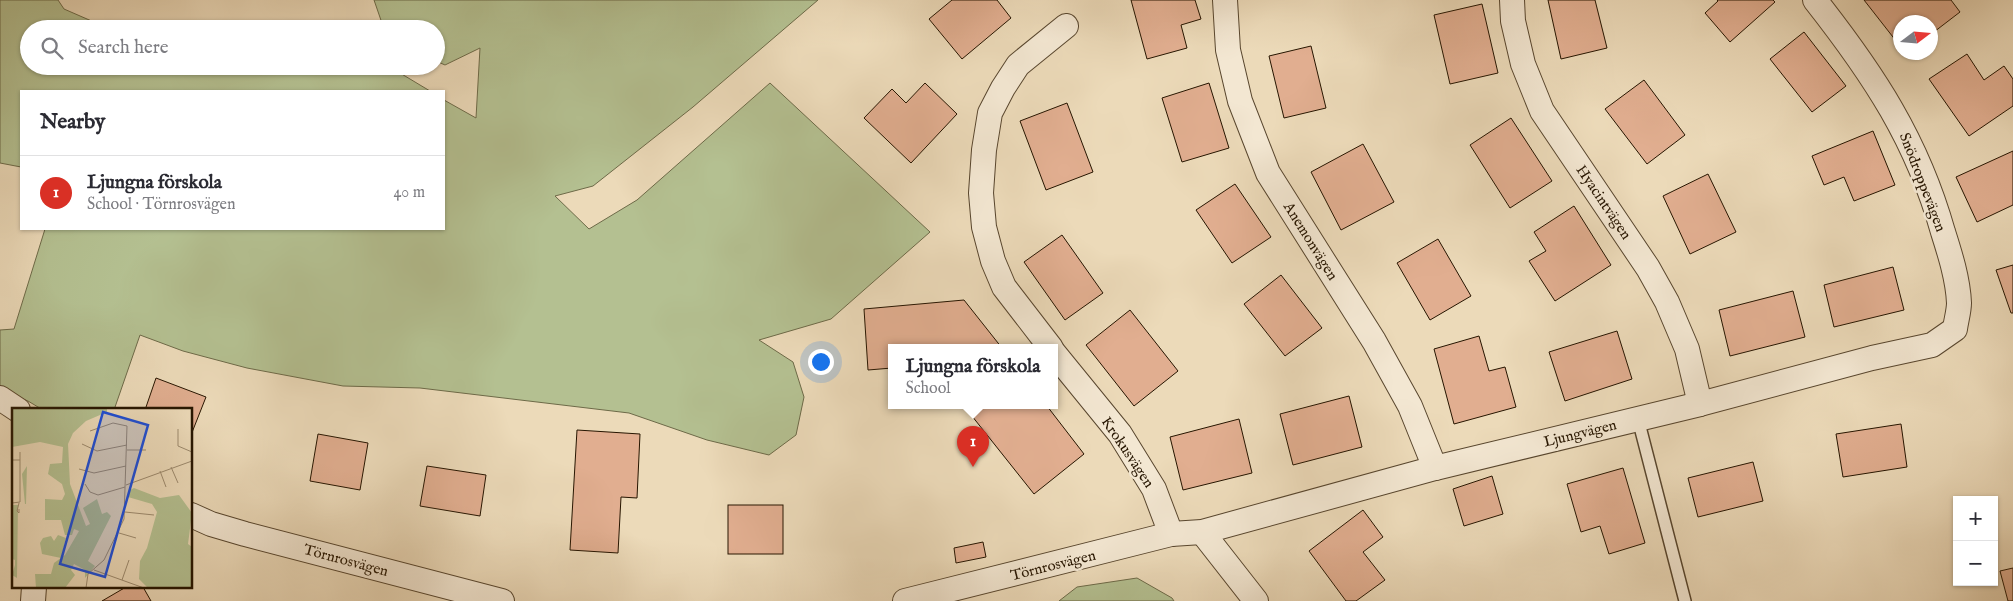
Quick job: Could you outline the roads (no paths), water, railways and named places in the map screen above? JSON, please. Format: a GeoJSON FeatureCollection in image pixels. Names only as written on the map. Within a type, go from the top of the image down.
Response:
{"type":"FeatureCollection","features":[{"type":"Feature","properties":{"kind":"street","name":"Anemonvägen"},"geometry":{"type":"LineString","coordinates":[[1225,0],[1228,50],[1240,101],[1268,173],[1374,341],[1410,406],[1434,468]]}},
{"type":"Feature","properties":{"kind":"street","name":"Hyacintvägen"},"geometry":{"type":"LineString","coordinates":[[1512,0],[1513,21],[1523,64],[1542,111],[1648,268],[1667,302],[1686,349],[1700,404]]}},
{"type":"Feature","properties":{"kind":"street","name":"Snödroppevägen"},"geometry":{"type":"LineString","coordinates":[[1816,0],[1855,50],[1891,106],[1917,158],[1936,206],[1950,257],[1959,303],[1955,329]]}},
{"type":"Feature","properties":{"kind":"street"},"geometry":{"type":"LineString","coordinates":[[1048,344],[1004,287],[993,261],[984,227],[981,193],[984,150],[990,113],[1018,65],[1066,26]]}},
{"type":"Feature","properties":{"kind":"street","name":"Ljungvägen"},"geometry":{"type":"LineString","coordinates":[[1202,532],[1434,468],[1700,404],[1872,358],[1932,345],[1955,329]]}},
{"type":"Feature","properties":{"kind":"street","name":"Krokusvägen"},"geometry":{"type":"LineString","coordinates":[[1058,358],[1120,434],[1154,489],[1171,534]]}},
{"type":"Feature","properties":{"kind":"street"},"geometry":{"type":"LineString","coordinates":[[0,398],[15,408]]}},
{"type":"Feature","properties":{"kind":"street","name":"Törnrosvägen"},"geometry":{"type":"LineString","coordinates":[[192,515],[211,524],[245,534],[502,601]]}},
{"type":"Feature","properties":{"kind":"street"},"geometry":{"type":"LineString","coordinates":[[1202,532],[1256,601]]}},
{"type":"Feature","properties":{"kind":"street","name":"Törnrosvägen"},"geometry":{"type":"LineString","coordinates":[[905,601],[1171,534],[1202,532]]}},
{"type":"Feature","properties":{"kind":"street"},"geometry":{"type":"LineString","coordinates":[[33,601],[34,588]]}},
{"type":"Feature","properties":{"kind":"lane"},"geometry":{"type":"LineString","coordinates":[[1638,419],[1685,601]]}},
{"type":"Feature","properties":{"kind":"place","name":"Ljungna förskola"},"geometry":{"type":"Point","coordinates":[973,467]}}]}
